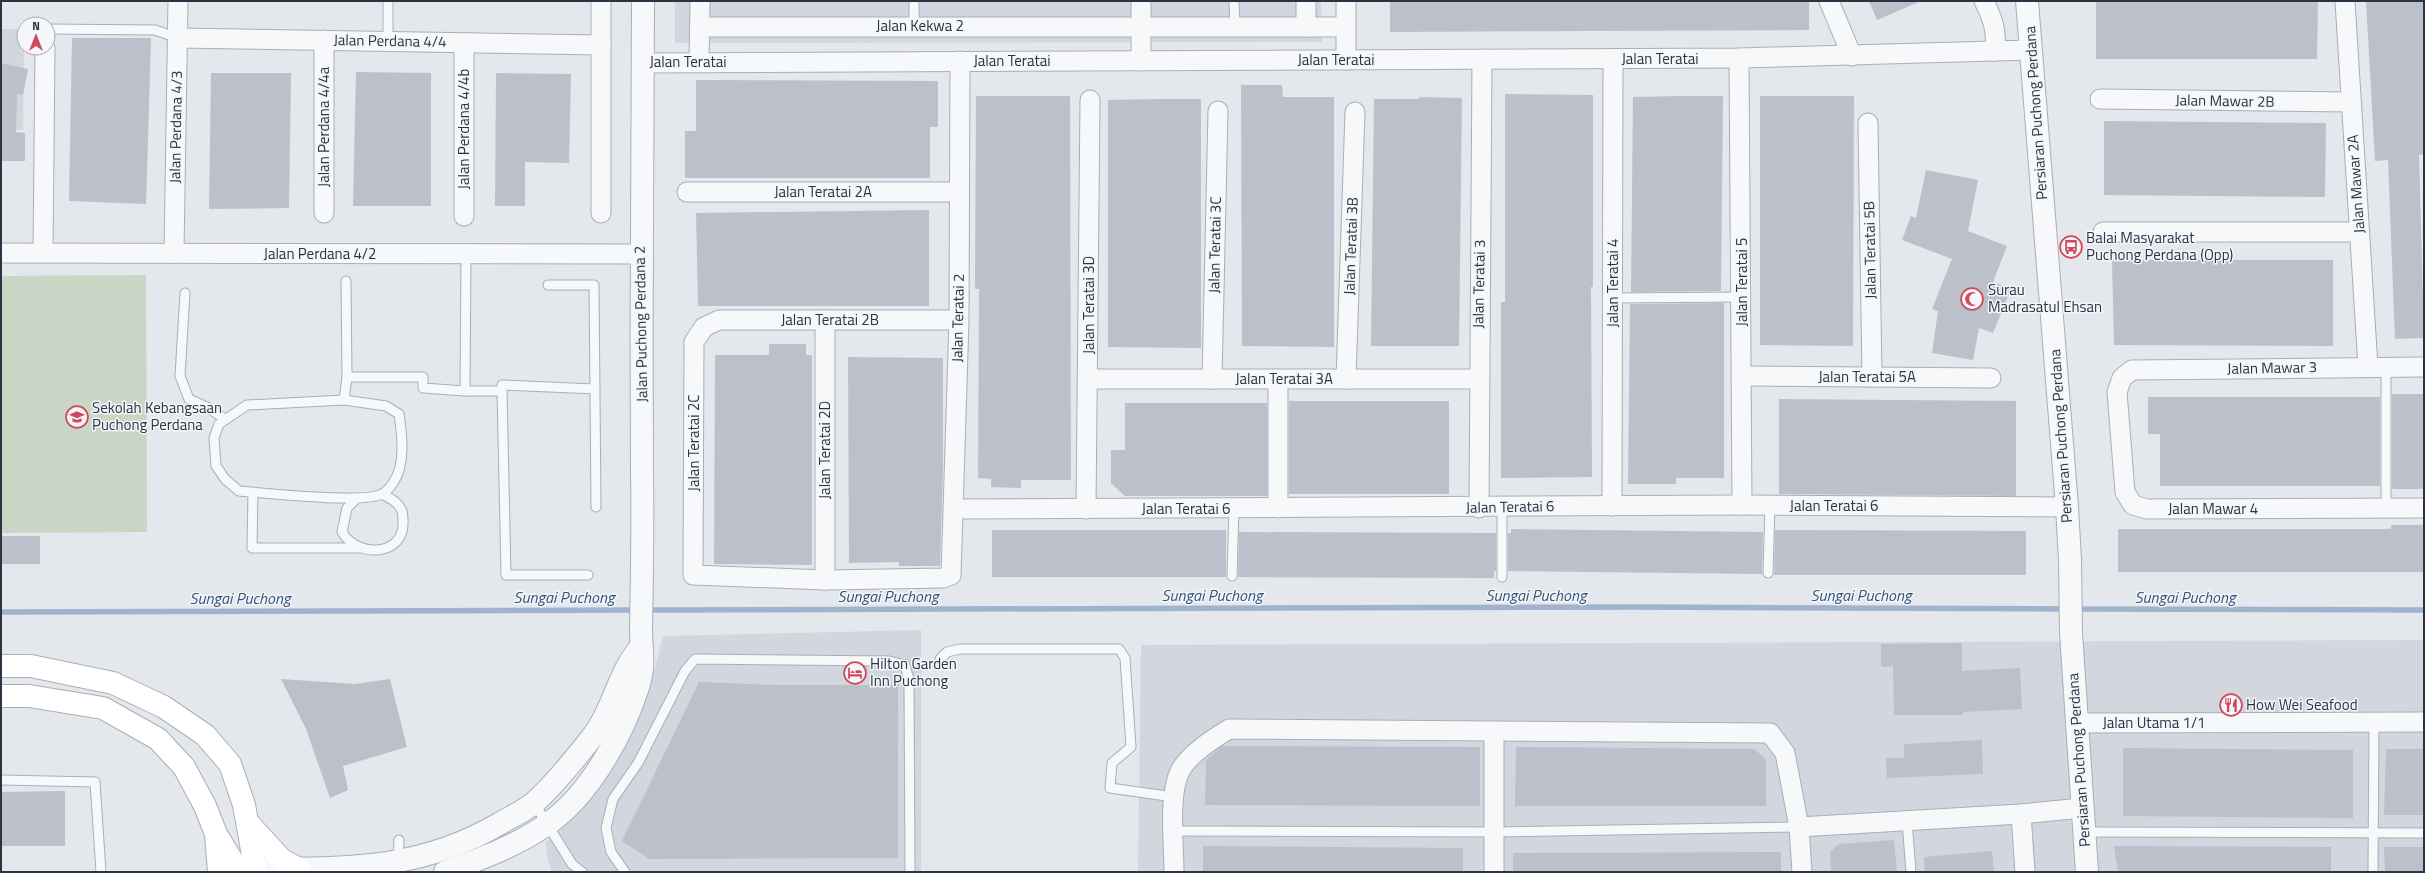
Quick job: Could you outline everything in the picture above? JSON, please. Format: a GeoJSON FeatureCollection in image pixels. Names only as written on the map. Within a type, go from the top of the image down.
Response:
{"type":"FeatureCollection","features":[{"type":"Feature","properties":{"kind":"main road"},"geometry":{"type":"LineString","coordinates":[[1,666],[31,666],[114,684],[164,708],[205,735],[230,764],[244,805],[251,871]]}},
{"type":"Feature","properties":{"kind":"main road"},"geometry":{"type":"LineString","coordinates":[[1,696],[29,696],[103,708],[158,739],[184,767],[205,806],[216,834],[227,854],[251,871]]}},
{"type":"Feature","properties":{"kind":"main road"},"geometry":{"type":"LineString","coordinates":[[246,820],[282,860],[299,869]]}},
{"type":"Feature","properties":{"kind":"main road"},"geometry":{"type":"LineString","coordinates":[[216,834],[219,872]]}},
{"type":"Feature","properties":{"kind":"street","name":"Jalan Perdana 4/3"},"geometry":{"type":"LineString","coordinates":[[174,253],[178,1]]}},
{"type":"Feature","properties":{"kind":"street"},"geometry":{"type":"LineString","coordinates":[[601,1],[602,213]]}},
{"type":"Feature","properties":{"kind":"street","name":"Jalan Puchong Perdana 2"},"geometry":{"type":"LineString","coordinates":[[445,872],[480,859],[547,824],[567,807],[584,787],[613,746],[638,689],[644,663],[641,638],[644,562],[640,254],[643,1]]}},
{"type":"Feature","properties":{"kind":"street"},"geometry":{"type":"LineString","coordinates":[[699,62],[700,1]]}},
{"type":"Feature","properties":{"kind":"street"},"geometry":{"type":"LineString","coordinates":[[1140,1],[1141,61]]}},
{"type":"Feature","properties":{"kind":"street"},"geometry":{"type":"LineString","coordinates":[[1306,1],[1306,27]]}},
{"type":"Feature","properties":{"kind":"street"},"geometry":{"type":"LineString","coordinates":[[1346,1],[1346,60]]}},
{"type":"Feature","properties":{"kind":"street"},"geometry":{"type":"LineString","coordinates":[[1829,1],[1852,56]]}},
{"type":"Feature","properties":{"kind":"street"},"geometry":{"type":"LineString","coordinates":[[1984,1],[1994,23],[1995,51]]}},
{"type":"Feature","properties":{"kind":"street","name":"Persiaran Puchong Perdana"},"geometry":{"type":"LineString","coordinates":[[2027,1],[2067,507],[2070,560],[2071,632],[2083,832],[2087,872]]}},
{"type":"Feature","properties":{"kind":"street","name":"Jalan Mawar 2A"},"geometry":{"type":"LineString","coordinates":[[2345,1],[2359,232],[2377,367]]}},
{"type":"Feature","properties":{"kind":"street","name":"Jalan Kekwa 2"},"geometry":{"type":"LineString","coordinates":[[700,27],[1346,27]]}},
{"type":"Feature","properties":{"kind":"street","name":"Jalan Perdana 4/4"},"geometry":{"type":"LineString","coordinates":[[178,38],[602,45]]}},
{"type":"Feature","properties":{"kind":"street","name":"Jalan Perdana 4/4a"},"geometry":{"type":"LineString","coordinates":[[324,40],[324,213]]}},
{"type":"Feature","properties":{"kind":"street","name":"Jalan Perdana 4/4b"},"geometry":{"type":"LineString","coordinates":[[464,43],[464,216]]}},
{"type":"Feature","properties":{"kind":"street","name":"Jalan Teratai"},"geometry":{"type":"LineString","coordinates":[[642,63],[1740,58],[2030,50]]}},
{"type":"Feature","properties":{"kind":"street"},"geometry":{"type":"LineString","coordinates":[[43,253],[45,56]]}},
{"type":"Feature","properties":{"kind":"street","name":"Jalan Teratai 5"},"geometry":{"type":"LineString","coordinates":[[1740,58],[1742,506]]}},
{"type":"Feature","properties":{"kind":"street","name":"Jalan Teratai 4"},"geometry":{"type":"LineString","coordinates":[[1612,506],[1613,59]]}},
{"type":"Feature","properties":{"kind":"street","name":"Jalan Teratai 3"},"geometry":{"type":"LineString","coordinates":[[1479,508],[1478,379],[1482,60]]}},
{"type":"Feature","properties":{"kind":"street","name":"Jalan Teratai 2"},"geometry":{"type":"LineString","coordinates":[[824,580],[943,578],[951,575],[959,320],[960,61]]}},
{"type":"Feature","properties":{"kind":"street","name":"Jalan Mawar 2B"},"geometry":{"type":"LineString","coordinates":[[2100,99],[2351,102]]}},
{"type":"Feature","properties":{"kind":"street","name":"Jalan Teratai 3D"},"geometry":{"type":"LineString","coordinates":[[1086,509],[1089,379],[1090,100]]}},
{"type":"Feature","properties":{"kind":"street","name":"Jalan Teratai 3C"},"geometry":{"type":"LineString","coordinates":[[1212,379],[1218,111]]}},
{"type":"Feature","properties":{"kind":"street","name":"Jalan Teratai 3B"},"geometry":{"type":"LineString","coordinates":[[1346,379],[1355,112]]}},
{"type":"Feature","properties":{"kind":"street","name":"Jalan Teratai 5B"},"geometry":{"type":"LineString","coordinates":[[1868,122],[1872,377]]}},
{"type":"Feature","properties":{"kind":"street","name":"Jalan Teratai 2A"},"geometry":{"type":"LineString","coordinates":[[687,192],[959,192]]}},
{"type":"Feature","properties":{"kind":"street"},"geometry":{"type":"LineString","coordinates":[[2103,232],[2359,232]]}},
{"type":"Feature","properties":{"kind":"street","name":"Jalan Perdana 4/2"},"geometry":{"type":"LineString","coordinates":[[1,253],[640,254]]}},
{"type":"Feature","properties":{"kind":"street","name":"Jalan Teratai 2B"},"geometry":{"type":"LineString","coordinates":[[704,328],[719,320],[959,320]]}},
{"type":"Feature","properties":{"kind":"street","name":"Jalan Teratai 2D"},"geometry":{"type":"LineString","coordinates":[[824,320],[824,580]]}},
{"type":"Feature","properties":{"kind":"street","name":"Jalan Teratai 2C"},"geometry":{"type":"LineString","coordinates":[[704,328],[694,342],[693,575],[824,580]]}},
{"type":"Feature","properties":{"kind":"street","name":"Jalan Mawar 3"},"geometry":{"type":"LineString","coordinates":[[2122,378],[2132,370],[2424,367]]}},
{"type":"Feature","properties":{"kind":"street","name":"Jalan Teratai 5A"},"geometry":{"type":"LineString","coordinates":[[1742,376],[1991,378]]}},
{"type":"Feature","properties":{"kind":"street","name":"Jalan Mawar 4"},"geometry":{"type":"LineString","coordinates":[[2122,378],[2117,392],[2125,492],[2133,505],[2147,509],[2424,508]]}},
{"type":"Feature","properties":{"kind":"street","name":"Jalan Teratai 3A"},"geometry":{"type":"LineString","coordinates":[[1089,379],[1478,379]]}},
{"type":"Feature","properties":{"kind":"street"},"geometry":{"type":"LineString","coordinates":[[1278,379],[1278,508]]}},
{"type":"Feature","properties":{"kind":"street","name":"Jalan Teratai 6"},"geometry":{"type":"LineString","coordinates":[[954,509],[1502,508],[1612,506],[2067,507]]}},
{"type":"Feature","properties":{"kind":"street"},"geometry":{"type":"LineString","coordinates":[[251,871],[370,867],[398,862],[430,854],[473,839],[534,803],[594,735],[610,710],[631,658],[641,638]]}},
{"type":"Feature","properties":{"kind":"street","name":"Jalan Utama 1/1"},"geometry":{"type":"LineString","coordinates":[[2076,723],[2424,722]]}},
{"type":"Feature","properties":{"kind":"street"},"geometry":{"type":"LineString","coordinates":[[1174,872],[1174,797],[1180,771],[1204,744],[1229,729],[1770,733],[1785,753],[1799,827],[1802,872]]}},
{"type":"Feature","properties":{"kind":"street"},"geometry":{"type":"LineString","coordinates":[[1494,731],[1494,872]]}},
{"type":"Feature","properties":{"kind":"street"},"geometry":{"type":"LineString","coordinates":[[1799,827],[2021,814],[2082,808]]}},
{"type":"Feature","properties":{"kind":"street"},"geometry":{"type":"LineString","coordinates":[[2021,814],[2025,872]]}},
{"type":"Feature","properties":{"kind":"lane"},"geometry":{"type":"LineString","coordinates":[[388,1],[388,41]]}},
{"type":"Feature","properties":{"kind":"lane"},"geometry":{"type":"LineString","coordinates":[[914,1],[914,26]]}},
{"type":"Feature","properties":{"kind":"lane"},"geometry":{"type":"LineString","coordinates":[[1234,1],[1235,26]]}},
{"type":"Feature","properties":{"kind":"lane"},"geometry":{"type":"LineString","coordinates":[[56,29],[155,30],[178,38]]}},
{"type":"Feature","properties":{"kind":"lane"},"geometry":{"type":"LineString","coordinates":[[465,391],[466,254]]}},
{"type":"Feature","properties":{"kind":"lane"},"geometry":{"type":"LineString","coordinates":[[344,400],[347,377],[346,281]]}},
{"type":"Feature","properties":{"kind":"lane"},"geometry":{"type":"LineString","coordinates":[[548,284],[594,285],[596,507]]}},
{"type":"Feature","properties":{"kind":"lane"},"geometry":{"type":"LineString","coordinates":[[185,292],[180,376],[189,400],[207,407],[225,419]]}},
{"type":"Feature","properties":{"kind":"lane"},"geometry":{"type":"LineString","coordinates":[[1613,298],[1742,297]]}},
{"type":"Feature","properties":{"kind":"lane"},"geometry":{"type":"LineString","coordinates":[[2377,367],[2386,508]]}},
{"type":"Feature","properties":{"kind":"lane"},"geometry":{"type":"LineString","coordinates":[[347,377],[423,377],[423,388],[465,391],[502,391]]}},
{"type":"Feature","properties":{"kind":"lane"},"geometry":{"type":"LineString","coordinates":[[588,575],[506,575],[502,385],[595,389]]}},
{"type":"Feature","properties":{"kind":"lane"},"geometry":{"type":"LineString","coordinates":[[344,400],[386,406],[399,414],[402,435],[401,461],[394,482],[382,494],[357,498],[239,491],[225,479],[216,466],[214,438],[219,424],[247,405],[344,400]]}},
{"type":"Feature","properties":{"kind":"lane"},"geometry":{"type":"LineString","coordinates":[[253,492],[252,548],[359,548]]}},
{"type":"Feature","properties":{"kind":"lane"},"geometry":{"type":"LineString","coordinates":[[357,498],[347,508],[342,532],[347,540],[359,548],[368,551],[382,550],[395,543],[403,528],[402,509],[395,501],[382,494]]}},
{"type":"Feature","properties":{"kind":"lane"},"geometry":{"type":"LineString","coordinates":[[1768,573],[1770,506]]}},
{"type":"Feature","properties":{"kind":"lane"},"geometry":{"type":"LineString","coordinates":[[1232,576],[1234,508]]}},
{"type":"Feature","properties":{"kind":"lane"},"geometry":{"type":"LineString","coordinates":[[1502,508],[1502,577]]}},
{"type":"Feature","properties":{"kind":"lane"},"geometry":{"type":"LineString","coordinates":[[940,660],[947,652],[960,649],[1119,649],[1125,658],[1131,747],[1112,763],[1110,788],[1174,797]]}},
{"type":"Feature","properties":{"kind":"lane"},"geometry":{"type":"LineString","coordinates":[[625,872],[611,852],[606,828],[612,799],[638,763],[685,671],[695,660],[889,661],[905,665],[909,680],[910,872]]}},
{"type":"Feature","properties":{"kind":"lane"},"geometry":{"type":"LineString","coordinates":[[2373,872],[2374,723]]}},
{"type":"Feature","properties":{"kind":"lane"},"geometry":{"type":"LineString","coordinates":[[1,780],[95,782],[101,872]]}},
{"type":"Feature","properties":{"kind":"lane"},"geometry":{"type":"LineString","coordinates":[[534,803],[572,864],[582,872]]}},
{"type":"Feature","properties":{"kind":"lane"},"geometry":{"type":"LineString","coordinates":[[1906,821],[1911,872]]}},
{"type":"Feature","properties":{"kind":"lane"},"geometry":{"type":"LineString","coordinates":[[1174,831],[1494,832],[1799,827]]}},
{"type":"Feature","properties":{"kind":"lane"},"geometry":{"type":"LineString","coordinates":[[2083,832],[2424,833]]}},
{"type":"Feature","properties":{"kind":"lane"},"geometry":{"type":"LineString","coordinates":[[398,862],[399,840]]}},
{"type":"Feature","properties":{"kind":"shaded area"},"geometry":{"type":"Polygon","coordinates":[[[675,1],[1321,1],[1322,42],[675,43],[675,1]]]}},
{"type":"Feature","properties":{"kind":"shaded area"},"geometry":{"type":"Polygon","coordinates":[[[1,29],[16,29],[16,56],[24,56],[23,130],[1,129],[1,29]]]}},
{"type":"Feature","properties":{"kind":"shaded area"},"geometry":{"type":"Polygon","coordinates":[[[921,630],[921,872],[552,872],[548,861],[546,842],[619,756],[648,696],[663,636],[921,630]]]}},
{"type":"Feature","properties":{"kind":"shaded area"},"geometry":{"type":"Polygon","coordinates":[[[2424,640],[2424,872],[1138,872],[1141,645],[2424,640]]]}},
{"type":"Feature","properties":{"kind":"green space","name":"Sekolah Kebangsaan Puchong Perdana"},"geometry":{"type":"Polygon","coordinates":[[[146,275],[147,532],[1,533],[1,276],[146,275]]]}},
{"type":"Feature","properties":{"kind":"building"},"geometry":{"type":"Polygon","coordinates":[[[1390,1],[1809,1],[1809,30],[1390,32],[1390,1]]]}},
{"type":"Feature","properties":{"kind":"building"},"geometry":{"type":"Polygon","coordinates":[[[1869,1],[1921,1],[1877,20],[1869,1]]]}},
{"type":"Feature","properties":{"kind":"building"},"geometry":{"type":"Polygon","coordinates":[[[2096,1],[2318,1],[2317,59],[2096,59],[2096,1]]]}},
{"type":"Feature","properties":{"kind":"building"},"geometry":{"type":"Polygon","coordinates":[[[2366,1],[2424,1],[2424,154],[2419,155],[2424,338],[2395,339],[2388,160],[2375,161],[2366,1]]]}},
{"type":"Feature","properties":{"kind":"building"},"geometry":{"type":"Polygon","coordinates":[[[72,38],[151,38],[146,204],[69,201],[72,38]]]}},
{"type":"Feature","properties":{"kind":"building"},"geometry":{"type":"Polygon","coordinates":[[[1,63],[28,69],[23,95],[17,94],[16,132],[25,133],[25,161],[1,161],[1,63]]]}},
{"type":"Feature","properties":{"kind":"building"},"geometry":{"type":"Polygon","coordinates":[[[356,72],[431,73],[431,206],[353,206],[356,72]]]}},
{"type":"Feature","properties":{"kind":"building"},"geometry":{"type":"Polygon","coordinates":[[[211,73],[291,73],[289,208],[209,209],[211,73]]]}},
{"type":"Feature","properties":{"kind":"building"},"geometry":{"type":"Polygon","coordinates":[[[496,73],[571,74],[569,163],[525,162],[525,206],[495,206],[496,73]]]}},
{"type":"Feature","properties":{"kind":"building"},"geometry":{"type":"Polygon","coordinates":[[[696,80],[938,81],[938,127],[930,127],[930,178],[685,178],[685,131],[696,131],[696,80]]]}},
{"type":"Feature","properties":{"kind":"building"},"geometry":{"type":"Polygon","coordinates":[[[1241,85],[1282,85],[1283,97],[1334,97],[1334,347],[1242,346],[1241,85]]]}},
{"type":"Feature","properties":{"kind":"building"},"geometry":{"type":"Polygon","coordinates":[[[1505,94],[1593,95],[1593,287],[1591,287],[1592,477],[1501,478],[1501,302],[1505,302],[1505,94]]]}},
{"type":"Feature","properties":{"kind":"building"},"geometry":{"type":"Polygon","coordinates":[[[976,96],[1070,96],[1071,480],[1021,480],[1021,488],[991,487],[991,479],[978,478],[979,289],[975,289],[976,96]]]}},
{"type":"Feature","properties":{"kind":"building"},"geometry":{"type":"Polygon","coordinates":[[[1723,96],[1721,291],[1631,292],[1633,97],[1723,96]]]}},
{"type":"Feature","properties":{"kind":"building"},"geometry":{"type":"Polygon","coordinates":[[[1760,96],[1854,96],[1853,346],[1760,345],[1760,96]]]}},
{"type":"Feature","properties":{"kind":"building"},"geometry":{"type":"Polygon","coordinates":[[[1419,97],[1462,98],[1459,346],[1371,346],[1374,99],[1419,99],[1419,97]]]}},
{"type":"Feature","properties":{"kind":"building"},"geometry":{"type":"Polygon","coordinates":[[[1201,99],[1201,348],[1108,347],[1108,100],[1201,99]]]}},
{"type":"Feature","properties":{"kind":"building"},"geometry":{"type":"Polygon","coordinates":[[[2104,121],[2326,123],[2325,197],[2104,195],[2104,121]]]}},
{"type":"Feature","properties":{"kind":"building"},"geometry":{"type":"Polygon","coordinates":[[[1926,170],[1978,180],[1968,231],[2007,246],[1993,282],[2011,289],[1993,333],[1979,328],[1973,360],[1932,353],[1938,311],[1932,309],[1952,259],[1902,240],[1911,216],[1916,218],[1926,170]]]}},
{"type":"Feature","properties":{"kind":"building"},"geometry":{"type":"Polygon","coordinates":[[[929,210],[929,306],[698,306],[696,213],[929,210]]]}},
{"type":"Feature","properties":{"kind":"building"},"geometry":{"type":"Polygon","coordinates":[[[2112,260],[2333,260],[2333,346],[2114,345],[2112,260]]]}},
{"type":"Feature","properties":{"kind":"building"},"geometry":{"type":"Polygon","coordinates":[[[1724,303],[1724,478],[1676,478],[1676,484],[1628,484],[1630,304],[1724,303]]]}},
{"type":"Feature","properties":{"kind":"building"},"geometry":{"type":"Polygon","coordinates":[[[769,344],[806,344],[806,355],[812,355],[812,565],[714,564],[715,355],[769,355],[769,344]]]}},
{"type":"Feature","properties":{"kind":"building"},"geometry":{"type":"Polygon","coordinates":[[[848,357],[943,358],[943,469],[940,566],[899,566],[899,562],[849,563],[848,357]]]}},
{"type":"Feature","properties":{"kind":"building"},"geometry":{"type":"Polygon","coordinates":[[[2392,394],[2424,394],[2424,489],[2393,489],[2392,394]]]}},
{"type":"Feature","properties":{"kind":"building"},"geometry":{"type":"Polygon","coordinates":[[[2148,397],[2380,397],[2380,486],[2160,486],[2160,434],[2148,434],[2148,397]]]}},
{"type":"Feature","properties":{"kind":"building"},"geometry":{"type":"Polygon","coordinates":[[[1779,399],[2016,401],[2016,496],[1779,494],[1779,399]]]}},
{"type":"Feature","properties":{"kind":"building"},"geometry":{"type":"Polygon","coordinates":[[[1289,401],[1449,401],[1449,494],[1289,494],[1289,401]]]}},
{"type":"Feature","properties":{"kind":"building"},"geometry":{"type":"Polygon","coordinates":[[[1125,403],[1267,403],[1267,496],[1125,496],[1111,483],[1111,450],[1125,450],[1125,403]]]}},
{"type":"Feature","properties":{"kind":"building"},"geometry":{"type":"Polygon","coordinates":[[[2391,525],[2424,525],[2424,572],[2118,572],[2118,529],[2391,529],[2391,525]]]}},
{"type":"Feature","properties":{"kind":"building"},"geometry":{"type":"Polygon","coordinates":[[[1511,529],[1763,532],[1762,574],[1508,571],[1508,533],[1511,533],[1511,529]]]}},
{"type":"Feature","properties":{"kind":"building"},"geometry":{"type":"Polygon","coordinates":[[[992,530],[1226,530],[1226,577],[992,577],[992,530]]]}},
{"type":"Feature","properties":{"kind":"building"},"geometry":{"type":"Polygon","coordinates":[[[1775,530],[2026,531],[2026,575],[1774,575],[1775,530]]]}},
{"type":"Feature","properties":{"kind":"building"},"geometry":{"type":"Polygon","coordinates":[[[1239,532],[1496,533],[1496,571],[1494,571],[1494,578],[1238,577],[1239,532]]]}},
{"type":"Feature","properties":{"kind":"building"},"geometry":{"type":"Polygon","coordinates":[[[1,536],[40,536],[40,564],[1,564],[1,536]]]}},
{"type":"Feature","properties":{"kind":"building"},"geometry":{"type":"Polygon","coordinates":[[[1962,643],[1962,671],[2020,668],[2022,709],[1963,712],[1963,715],[1894,715],[1893,666],[1881,667],[1881,644],[1962,643]]]}},
{"type":"Feature","properties":{"kind":"building"},"geometry":{"type":"Polygon","coordinates":[[[281,679],[355,684],[390,679],[407,747],[343,766],[348,790],[330,798],[306,729],[281,679]]]}},
{"type":"Feature","properties":{"kind":"building"},"geometry":{"type":"Polygon","coordinates":[[[699,682],[777,685],[898,685],[898,858],[649,859],[622,841],[699,682]]]}},
{"type":"Feature","properties":{"kind":"building"},"geometry":{"type":"Polygon","coordinates":[[[1982,740],[1983,774],[1887,778],[1886,758],[1904,758],[1904,744],[1982,740]]]}},
{"type":"Feature","properties":{"kind":"building"},"geometry":{"type":"Polygon","coordinates":[[[1222,746],[1480,747],[1480,806],[1205,805],[1206,760],[1222,746]]]}},
{"type":"Feature","properties":{"kind":"building"},"geometry":{"type":"Polygon","coordinates":[[[1516,747],[1755,749],[1766,760],[1766,806],[1515,806],[1516,747]]]}},
{"type":"Feature","properties":{"kind":"building"},"geometry":{"type":"Polygon","coordinates":[[[2123,748],[2353,750],[2353,818],[2123,816],[2123,748]]]}},
{"type":"Feature","properties":{"kind":"building"},"geometry":{"type":"Polygon","coordinates":[[[2386,749],[2424,749],[2424,815],[2384,815],[2386,749]]]}},
{"type":"Feature","properties":{"kind":"building"},"geometry":{"type":"Polygon","coordinates":[[[65,791],[65,846],[1,846],[1,792],[65,791]]]}},
{"type":"Feature","properties":{"kind":"building"},"geometry":{"type":"Polygon","coordinates":[[[1894,840],[1897,872],[1831,872],[1830,852],[1839,844],[1894,840]]]}},
{"type":"Feature","properties":{"kind":"building"},"geometry":{"type":"Polygon","coordinates":[[[1203,846],[1463,848],[1463,872],[1203,872],[1203,846]]]}},
{"type":"Feature","properties":{"kind":"building"},"geometry":{"type":"Polygon","coordinates":[[[2114,846],[2331,847],[2331,872],[2118,872],[2114,846]]]}},
{"type":"Feature","properties":{"kind":"building"},"geometry":{"type":"Polygon","coordinates":[[[2384,847],[2424,847],[2424,872],[2385,872],[2384,847]]]}},
{"type":"Feature","properties":{"kind":"building"},"geometry":{"type":"Polygon","coordinates":[[[1992,851],[1994,872],[1925,872],[1924,857],[1992,851]]]}},
{"type":"Feature","properties":{"kind":"building"},"geometry":{"type":"Polygon","coordinates":[[[1781,852],[1781,872],[1513,872],[1513,853],[1781,852]]]}},
{"type":"Feature","properties":{"kind":"waterway","name":"Sungai Puchong"},"geometry":{"type":"LineString","coordinates":[[646,610],[1636,607],[2066,609]]}},
{"type":"Feature","properties":{"kind":"waterway","name":"Sungai Puchong"},"geometry":{"type":"LineString","coordinates":[[2074,609],[2424,610]]}},
{"type":"Feature","properties":{"kind":"waterway","name":"Sungai Puchong"},"geometry":{"type":"LineString","coordinates":[[1,612],[638,610]]}},
{"type":"Feature","properties":{"kind":"place","name":"Balai Masyarakat Puchong Perdana (Opp)"},"geometry":{"type":"Point","coordinates":[2071,247]}},
{"type":"Feature","properties":{"kind":"place","name":"Surau Madrasatul Ehsan"},"geometry":{"type":"Point","coordinates":[1972,299]}},
{"type":"Feature","properties":{"kind":"place","name":"Sekolah Kebangsaan Puchong Perdana"},"geometry":{"type":"Point","coordinates":[77,417]}},
{"type":"Feature","properties":{"kind":"place","name":"Hilton Garden Inn Puchong"},"geometry":{"type":"Point","coordinates":[855,673]}},
{"type":"Feature","properties":{"kind":"place","name":"How Wei Seafood"},"geometry":{"type":"Point","coordinates":[2231,705]}}]}
